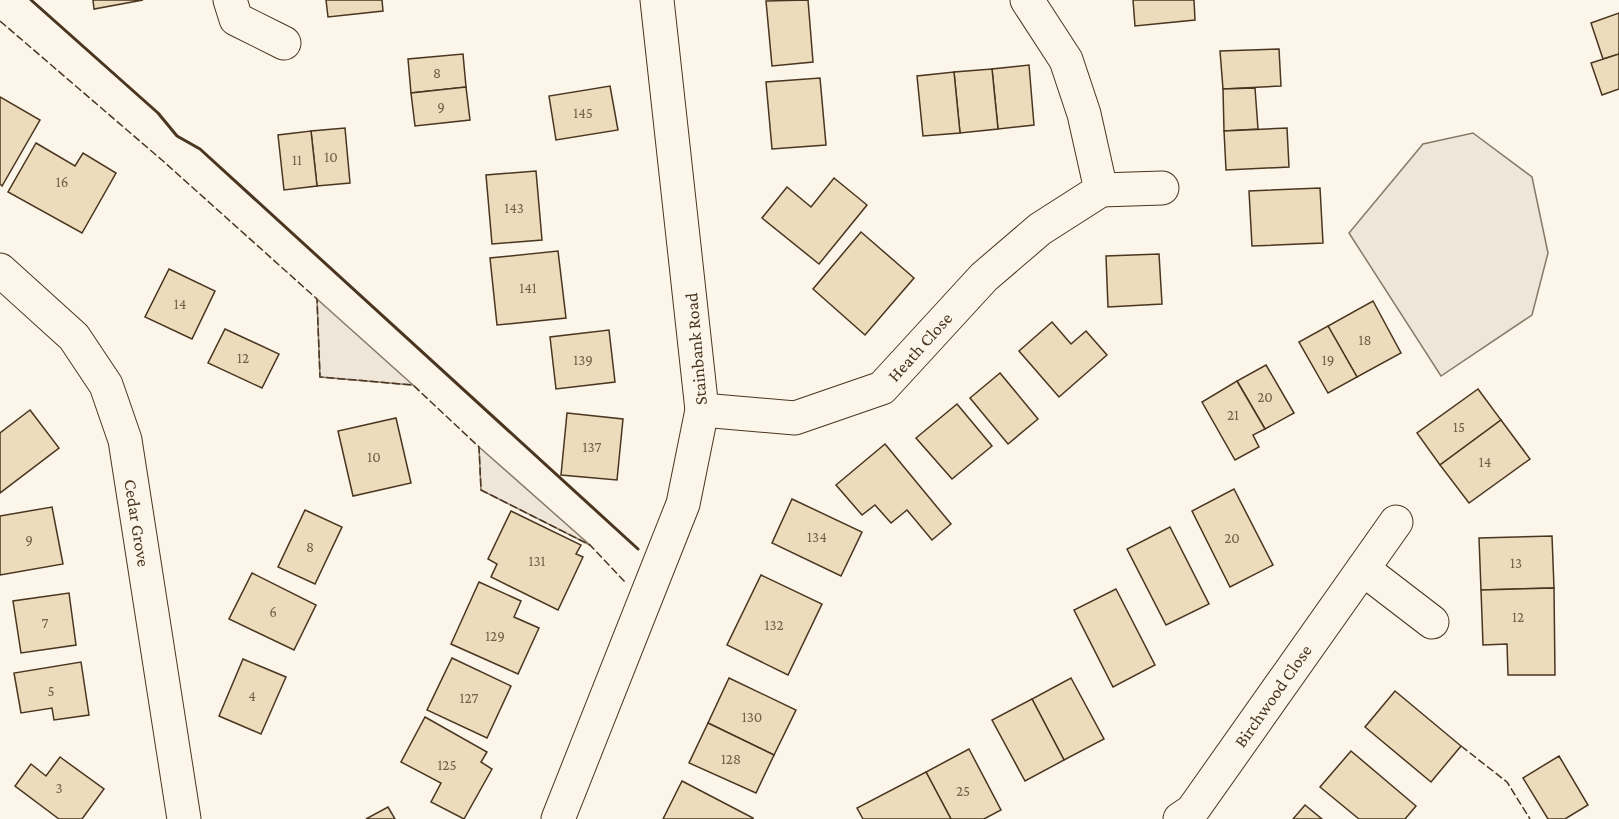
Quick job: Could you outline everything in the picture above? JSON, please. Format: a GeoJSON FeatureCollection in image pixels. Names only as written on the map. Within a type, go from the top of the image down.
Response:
{"type":"FeatureCollection","features":[{"type":"Feature","properties":{"kind":"street"},"geometry":{"type":"LineString","coordinates":[[230,0],[236,19],[284,43]]}},
{"type":"Feature","properties":{"kind":"street","name":"Stainbank Road"},"geometry":{"type":"LineString","coordinates":[[558,819],[683,504],[702,410],[697,345],[657,0]]}},
{"type":"Feature","properties":{"kind":"street"},"geometry":{"type":"LineString","coordinates":[[1027,0],[1066,60],[1084,114],[1101,190],[1161,188]]}},
{"type":"Feature","properties":{"kind":"street","name":"Heath Close"},"geometry":{"type":"LineString","coordinates":[[702,410],[795,418],[882,388],[984,277],[1040,229],[1101,190]]}},
{"type":"Feature","properties":{"kind":"street","name":"Cedar Grove"},"geometry":{"type":"LineString","coordinates":[[0,270],[74,337],[106,385],[124,440],[184,819]]}},
{"type":"Feature","properties":{"kind":"street","name":"Birchwood Close"},"geometry":{"type":"LineString","coordinates":[[1180,819],[1192,811],[1396,522]]}},
{"type":"Feature","properties":{"kind":"street"},"geometry":{"type":"LineString","coordinates":[[1363,569],[1432,622]]}},
{"type":"Feature","properties":{"kind":"shaded area"},"geometry":{"type":"Polygon","coordinates":[[[1473,133],[1532,177],[1548,253],[1532,315],[1441,376],[1349,233],[1423,144],[1473,133]]]}},
{"type":"Feature","properties":{"kind":"shaded area"},"geometry":{"type":"Polygon","coordinates":[[[317,299],[413,385],[320,377],[317,299]]]}},
{"type":"Feature","properties":{"kind":"shaded area"},"geometry":{"type":"Polygon","coordinates":[[[479,447],[590,545],[481,490],[479,447]]]}},
{"type":"Feature","properties":{"kind":"building"},"geometry":{"type":"Polygon","coordinates":[[[93,0],[143,0],[94,9],[93,0]]]}},
{"type":"Feature","properties":{"kind":"building"},"geometry":{"type":"Polygon","coordinates":[[[326,0],[382,0],[383,11],[328,17],[326,0]]]}},
{"type":"Feature","properties":{"kind":"building"},"geometry":{"type":"Polygon","coordinates":[[[808,0],[813,62],[772,66],[766,1],[808,0]]]}},
{"type":"Feature","properties":{"kind":"building"},"geometry":{"type":"Polygon","coordinates":[[[1133,0],[1194,0],[1195,20],[1135,26],[1133,0]]]}},
{"type":"Feature","properties":{"kind":"building"},"geometry":{"type":"Polygon","coordinates":[[[1619,13],[1619,54],[1603,59],[1591,23],[1619,13]]]}},
{"type":"Feature","properties":{"kind":"building"},"geometry":{"type":"Polygon","coordinates":[[[1279,49],[1281,86],[1223,89],[1220,51],[1279,49]]]}},
{"type":"Feature","properties":{"kind":"building"},"geometry":{"type":"Polygon","coordinates":[[[463,54],[466,87],[411,93],[408,59],[463,54]]]}},
{"type":"Feature","properties":{"kind":"building"},"geometry":{"type":"Polygon","coordinates":[[[1619,54],[1619,89],[1602,95],[1591,63],[1619,54]]]}},
{"type":"Feature","properties":{"kind":"building"},"geometry":{"type":"Polygon","coordinates":[[[1029,65],[1034,125],[998,129],[992,69],[1029,65]]]}},
{"type":"Feature","properties":{"kind":"building"},"geometry":{"type":"Polygon","coordinates":[[[992,69],[998,129],[960,133],[954,72],[992,69]]]}},
{"type":"Feature","properties":{"kind":"building"},"geometry":{"type":"Polygon","coordinates":[[[954,72],[960,133],[923,136],[917,76],[954,72]]]}},
{"type":"Feature","properties":{"kind":"building"},"geometry":{"type":"Polygon","coordinates":[[[820,78],[826,145],[772,149],[766,82],[820,78]]]}},
{"type":"Feature","properties":{"kind":"building"},"geometry":{"type":"Polygon","coordinates":[[[610,86],[618,130],[556,140],[549,96],[610,86]]]}},
{"type":"Feature","properties":{"kind":"building"},"geometry":{"type":"Polygon","coordinates":[[[466,87],[470,120],[415,126],[411,93],[466,87]]]}},
{"type":"Feature","properties":{"kind":"building"},"geometry":{"type":"Polygon","coordinates":[[[1255,88],[1258,129],[1224,131],[1223,89],[1255,88]]]}},
{"type":"Feature","properties":{"kind":"building"},"geometry":{"type":"Polygon","coordinates":[[[0,97],[40,120],[2,186],[0,184],[0,97]]]}},
{"type":"Feature","properties":{"kind":"building"},"geometry":{"type":"Polygon","coordinates":[[[345,128],[350,183],[317,186],[311,131],[345,128]]]}},
{"type":"Feature","properties":{"kind":"building"},"geometry":{"type":"Polygon","coordinates":[[[1287,128],[1289,167],[1226,170],[1224,131],[1287,128]]]}},
{"type":"Feature","properties":{"kind":"building"},"geometry":{"type":"Polygon","coordinates":[[[311,131],[317,186],[284,190],[278,135],[311,131]]]}},
{"type":"Feature","properties":{"kind":"building"},"geometry":{"type":"Polygon","coordinates":[[[36,143],[75,166],[83,153],[116,173],[82,233],[8,192],[36,143]]]}},
{"type":"Feature","properties":{"kind":"building"},"geometry":{"type":"Polygon","coordinates":[[[536,171],[542,240],[492,244],[486,175],[536,171]]]}},
{"type":"Feature","properties":{"kind":"building"},"geometry":{"type":"Polygon","coordinates":[[[834,178],[867,205],[819,264],[762,218],[787,187],[811,207],[834,178]]]}},
{"type":"Feature","properties":{"kind":"building"},"geometry":{"type":"Polygon","coordinates":[[[1320,188],[1323,243],[1252,246],[1249,191],[1320,188]]]}},
{"type":"Feature","properties":{"kind":"building"},"geometry":{"type":"Polygon","coordinates":[[[861,232],[914,278],[865,335],[813,289],[861,232]]]}},
{"type":"Feature","properties":{"kind":"building"},"geometry":{"type":"Polygon","coordinates":[[[558,251],[566,318],[497,325],[490,258],[558,251]]]}},
{"type":"Feature","properties":{"kind":"building"},"geometry":{"type":"Polygon","coordinates":[[[1159,254],[1162,304],[1108,307],[1106,256],[1159,254]]]}},
{"type":"Feature","properties":{"kind":"building"},"geometry":{"type":"Polygon","coordinates":[[[169,269],[215,291],[192,339],[145,317],[169,269]]]}},
{"type":"Feature","properties":{"kind":"building"},"geometry":{"type":"Polygon","coordinates":[[[1373,301],[1401,353],[1357,377],[1328,326],[1373,301]]]}},
{"type":"Feature","properties":{"kind":"building"},"geometry":{"type":"Polygon","coordinates":[[[1052,322],[1071,344],[1086,331],[1107,355],[1059,397],[1019,351],[1052,322]]]}},
{"type":"Feature","properties":{"kind":"building"},"geometry":{"type":"Polygon","coordinates":[[[1328,326],[1357,377],[1328,393],[1299,342],[1328,326]]]}},
{"type":"Feature","properties":{"kind":"building"},"geometry":{"type":"Polygon","coordinates":[[[225,329],[279,354],[262,388],[208,363],[225,329]]]}},
{"type":"Feature","properties":{"kind":"building"},"geometry":{"type":"Polygon","coordinates":[[[609,330],[615,382],[556,389],[550,337],[609,330]]]}},
{"type":"Feature","properties":{"kind":"building"},"geometry":{"type":"Polygon","coordinates":[[[1266,365],[1294,413],[1265,429],[1237,381],[1266,365]]]}},
{"type":"Feature","properties":{"kind":"building"},"geometry":{"type":"Polygon","coordinates":[[[1000,373],[1038,419],[1008,444],[970,398],[1000,373]]]}},
{"type":"Feature","properties":{"kind":"building"},"geometry":{"type":"Polygon","coordinates":[[[1237,381],[1265,429],[1253,435],[1259,447],[1235,460],[1202,402],[1237,381]]]}},
{"type":"Feature","properties":{"kind":"building"},"geometry":{"type":"Polygon","coordinates":[[[1478,389],[1501,420],[1440,465],[1417,433],[1478,389]]]}},
{"type":"Feature","properties":{"kind":"building"},"geometry":{"type":"Polygon","coordinates":[[[957,404],[992,446],[952,479],[916,438],[957,404]]]}},
{"type":"Feature","properties":{"kind":"building"},"geometry":{"type":"Polygon","coordinates":[[[30,410],[59,448],[0,493],[0,433],[30,410]]]}},
{"type":"Feature","properties":{"kind":"building"},"geometry":{"type":"Polygon","coordinates":[[[567,413],[623,419],[617,480],[561,475],[567,413]]]}},
{"type":"Feature","properties":{"kind":"building"},"geometry":{"type":"Polygon","coordinates":[[[396,418],[411,483],[353,496],[338,431],[396,418]]]}},
{"type":"Feature","properties":{"kind":"building"},"geometry":{"type":"Polygon","coordinates":[[[1501,420],[1530,459],[1469,503],[1440,465],[1501,420]]]}},
{"type":"Feature","properties":{"kind":"building"},"geometry":{"type":"Polygon","coordinates":[[[885,444],[951,524],[932,540],[907,510],[891,523],[875,505],[862,515],[836,485],[885,444]]]}},
{"type":"Feature","properties":{"kind":"building"},"geometry":{"type":"Polygon","coordinates":[[[1234,489],[1273,565],[1230,587],[1192,511],[1234,489]]]}},
{"type":"Feature","properties":{"kind":"building"},"geometry":{"type":"Polygon","coordinates":[[[792,499],[862,532],[841,576],[772,543],[792,499]]]}},
{"type":"Feature","properties":{"kind":"building"},"geometry":{"type":"Polygon","coordinates":[[[52,507],[63,564],[0,575],[0,516],[52,507]]]}},
{"type":"Feature","properties":{"kind":"building"},"geometry":{"type":"Polygon","coordinates":[[[305,510],[342,527],[315,584],[278,567],[305,510]]]}},
{"type":"Feature","properties":{"kind":"building"},"geometry":{"type":"Polygon","coordinates":[[[511,511],[581,545],[576,554],[583,557],[558,610],[491,577],[497,564],[488,559],[511,511]]]}},
{"type":"Feature","properties":{"kind":"building"},"geometry":{"type":"Polygon","coordinates":[[[1170,527],[1209,604],[1166,625],[1127,549],[1170,527]]]}},
{"type":"Feature","properties":{"kind":"building"},"geometry":{"type":"Polygon","coordinates":[[[1552,536],[1554,588],[1481,590],[1479,538],[1552,536]]]}},
{"type":"Feature","properties":{"kind":"building"},"geometry":{"type":"Polygon","coordinates":[[[252,573],[316,605],[294,650],[229,619],[252,573]]]}},
{"type":"Feature","properties":{"kind":"building"},"geometry":{"type":"Polygon","coordinates":[[[761,575],[822,604],[788,675],[727,645],[761,575]]]}},
{"type":"Feature","properties":{"kind":"building"},"geometry":{"type":"Polygon","coordinates":[[[479,582],[521,601],[514,617],[539,628],[518,674],[451,644],[479,582]]]}},
{"type":"Feature","properties":{"kind":"building"},"geometry":{"type":"Polygon","coordinates":[[[1554,588],[1555,675],[1508,675],[1507,644],[1483,645],[1481,590],[1554,588]]]}},
{"type":"Feature","properties":{"kind":"building"},"geometry":{"type":"Polygon","coordinates":[[[1116,589],[1155,665],[1113,687],[1074,610],[1116,589]]]}},
{"type":"Feature","properties":{"kind":"building"},"geometry":{"type":"Polygon","coordinates":[[[69,593],[76,645],[21,653],[13,601],[69,593]]]}},
{"type":"Feature","properties":{"kind":"building"},"geometry":{"type":"Polygon","coordinates":[[[452,658],[511,686],[487,738],[427,710],[452,658]]]}},
{"type":"Feature","properties":{"kind":"building"},"geometry":{"type":"Polygon","coordinates":[[[243,659],[286,677],[261,734],[219,716],[243,659]]]}},
{"type":"Feature","properties":{"kind":"building"},"geometry":{"type":"Polygon","coordinates":[[[81,662],[89,715],[54,720],[52,708],[21,713],[14,673],[81,662]]]}},
{"type":"Feature","properties":{"kind":"building"},"geometry":{"type":"Polygon","coordinates":[[[729,678],[796,710],[774,755],[708,723],[729,678]]]}},
{"type":"Feature","properties":{"kind":"building"},"geometry":{"type":"Polygon","coordinates":[[[1071,678],[1104,739],[1064,760],[1032,699],[1071,678]]]}},
{"type":"Feature","properties":{"kind":"building"},"geometry":{"type":"Polygon","coordinates":[[[1395,691],[1461,746],[1431,782],[1365,727],[1395,691]]]}},
{"type":"Feature","properties":{"kind":"building"},"geometry":{"type":"Polygon","coordinates":[[[1032,699],[1064,760],[1025,781],[992,720],[1032,699]]]}},
{"type":"Feature","properties":{"kind":"building"},"geometry":{"type":"Polygon","coordinates":[[[425,717],[487,752],[481,762],[492,769],[464,819],[431,802],[441,783],[401,762],[425,717]]]}},
{"type":"Feature","properties":{"kind":"building"},"geometry":{"type":"Polygon","coordinates":[[[708,723],[774,755],[756,793],[689,763],[708,723]]]}},
{"type":"Feature","properties":{"kind":"building"},"geometry":{"type":"Polygon","coordinates":[[[969,749],[1001,810],[984,819],[951,819],[926,772],[969,749]]]}},
{"type":"Feature","properties":{"kind":"building"},"geometry":{"type":"Polygon","coordinates":[[[1351,751],[1416,806],[1405,819],[1359,819],[1320,787],[1351,751]]]}},
{"type":"Feature","properties":{"kind":"building"},"geometry":{"type":"Polygon","coordinates":[[[1559,756],[1588,805],[1565,819],[1548,819],[1523,778],[1559,756]]]}},
{"type":"Feature","properties":{"kind":"building"},"geometry":{"type":"Polygon","coordinates":[[[60,757],[104,789],[82,819],[59,819],[15,786],[31,764],[46,776],[60,757]]]}},
{"type":"Feature","properties":{"kind":"building"},"geometry":{"type":"Polygon","coordinates":[[[926,772],[951,819],[863,819],[857,808],[926,772]]]}},
{"type":"Feature","properties":{"kind":"building"},"geometry":{"type":"Polygon","coordinates":[[[682,781],[753,818],[753,819],[663,819],[682,781]]]}},
{"type":"Feature","properties":{"kind":"building"},"geometry":{"type":"Polygon","coordinates":[[[1305,805],[1322,819],[1293,819],[1305,805]]]}},
{"type":"Feature","properties":{"kind":"building"},"geometry":{"type":"Polygon","coordinates":[[[388,807],[395,819],[366,819],[388,807]]]}},
{"type":"Feature","properties":{"kind":"fence"},"geometry":{"type":"LineString","coordinates":[[0,21],[163,161],[317,299],[320,377],[413,385],[479,447],[481,490],[590,545],[625,582]]}},
{"type":"Feature","properties":{"kind":"fence"},"geometry":{"type":"LineString","coordinates":[[1461,746],[1507,782],[1530,819]]}},
{"type":"Feature","properties":{"kind":"wall"},"geometry":{"type":"LineString","coordinates":[[31,0],[158,113],[177,136],[200,149],[638,549]]}}]}
